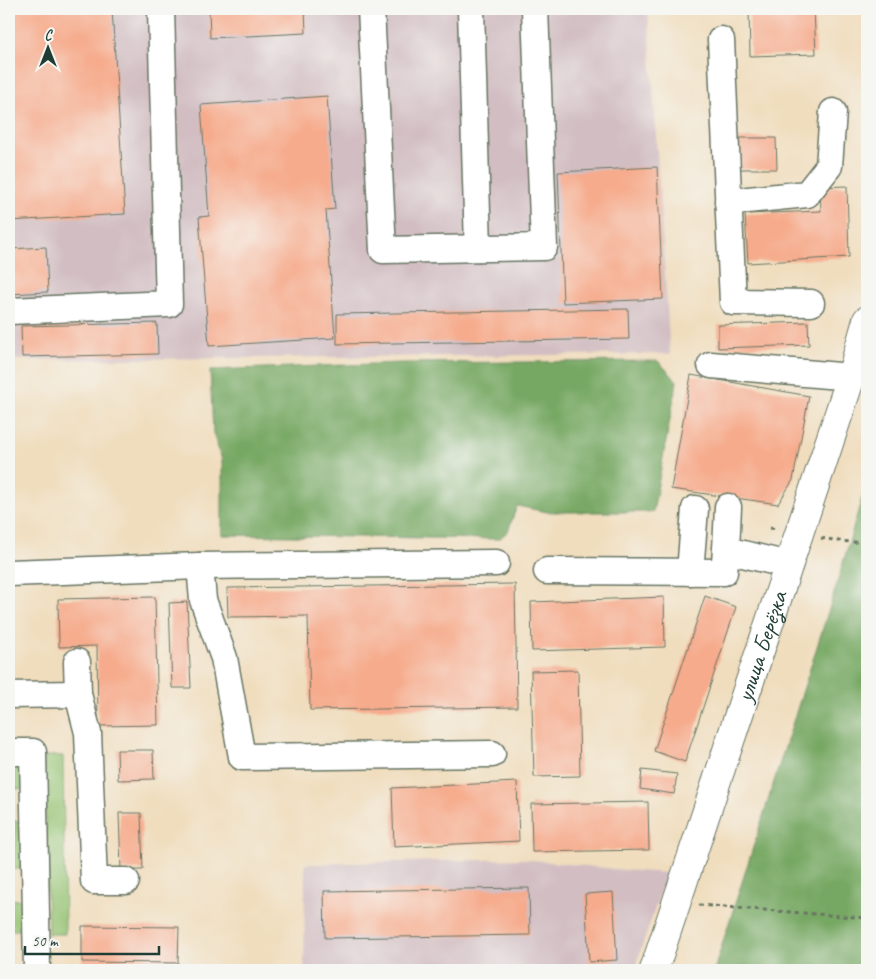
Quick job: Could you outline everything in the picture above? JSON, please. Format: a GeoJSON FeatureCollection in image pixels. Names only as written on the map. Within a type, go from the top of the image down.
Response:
{"type":"FeatureCollection","features":[{"type":"Feature","properties":{"kind":"main road","name":"улица Берёзка"},"geometry":{"type":"LineString","coordinates":[[654,970],[851,377],[867,320]]}},
{"type":"Feature","properties":{"kind":"lane"},"geometry":{"type":"LineString","coordinates":[[9,311],[168,304],[161,9]]}},
{"type":"Feature","properties":{"kind":"lane"},"geometry":{"type":"LineString","coordinates":[[371,9],[383,250],[544,247],[535,9]]}},
{"type":"Feature","properties":{"kind":"lane"},"geometry":{"type":"LineString","coordinates":[[471,9],[478,248]]}},
{"type":"Feature","properties":{"kind":"lane"},"geometry":{"type":"LineString","coordinates":[[721,40],[733,302],[810,303]]}},
{"type":"Feature","properties":{"kind":"lane"},"geometry":{"type":"LineString","coordinates":[[728,202],[807,194],[829,166],[834,112]]}},
{"type":"Feature","properties":{"kind":"lane"},"geometry":{"type":"LineString","coordinates":[[711,365],[851,377]]}},
{"type":"Feature","properties":{"kind":"lane"},"geometry":{"type":"LineString","coordinates":[[547,571],[724,572],[728,507]]}},
{"type":"Feature","properties":{"kind":"lane"},"geometry":{"type":"LineString","coordinates":[[690,572],[695,509]]}},
{"type":"Feature","properties":{"kind":"lane"},"geometry":{"type":"LineString","coordinates":[[726,550],[788,565]]}},
{"type":"Feature","properties":{"kind":"lane"},"geometry":{"type":"LineString","coordinates":[[9,573],[200,566],[496,562]]}},
{"type":"Feature","properties":{"kind":"lane"},"geometry":{"type":"LineString","coordinates":[[200,566],[203,600],[224,658],[242,757],[492,754]]}},
{"type":"Feature","properties":{"kind":"lane"},"geometry":{"type":"LineString","coordinates":[[77,662],[78,694],[88,733],[94,880],[126,880]]}},
{"type":"Feature","properties":{"kind":"lane"},"geometry":{"type":"LineString","coordinates":[[9,695],[78,694]]}},
{"type":"Feature","properties":{"kind":"lane"},"geometry":{"type":"LineString","coordinates":[[9,752],[33,752],[37,970]]}},
{"type":"Feature","properties":{"kind":"path"},"geometry":{"type":"LineString","coordinates":[[676,903],[867,918]]}},
{"type":"Feature","properties":{"kind":"shaded area"},"geometry":{"type":"Polygon","coordinates":[[[9,9],[648,9],[670,354],[9,360],[9,9]]]}},
{"type":"Feature","properties":{"kind":"shaded area"},"geometry":{"type":"Polygon","coordinates":[[[523,859],[667,873],[634,970],[304,970],[305,864],[523,859]]]}},
{"type":"Feature","properties":{"kind":"green space"},"geometry":{"type":"Polygon","coordinates":[[[658,361],[677,381],[653,512],[547,512],[517,506],[508,531],[499,539],[222,535],[222,460],[213,433],[210,370],[401,363],[658,361]]]}},
{"type":"Feature","properties":{"kind":"green space"},"geometry":{"type":"Polygon","coordinates":[[[867,480],[867,970],[714,970],[836,587],[867,480]]]}},
{"type":"Feature","properties":{"kind":"green space"},"geometry":{"type":"Polygon","coordinates":[[[44,756],[63,756],[65,934],[48,934],[44,756]]]}},
{"type":"Feature","properties":{"kind":"green space"},"geometry":{"type":"Polygon","coordinates":[[[9,760],[27,760],[27,789],[9,789],[9,760]]]}},
{"type":"Feature","properties":{"kind":"green space"},"geometry":{"type":"Polygon","coordinates":[[[9,821],[28,821],[28,869],[9,869],[9,821]]]}},
{"type":"Feature","properties":{"kind":"green space"},"geometry":{"type":"Polygon","coordinates":[[[29,899],[29,930],[10,930],[9,900],[29,899]]]}},
{"type":"Feature","properties":{"kind":"building"},"geometry":{"type":"Polygon","coordinates":[[[9,9],[112,9],[125,214],[9,221],[9,9]]]}},
{"type":"Feature","properties":{"kind":"building"},"geometry":{"type":"Polygon","coordinates":[[[209,9],[305,9],[306,33],[210,38],[209,9]]]}},
{"type":"Feature","properties":{"kind":"building"},"geometry":{"type":"Polygon","coordinates":[[[749,9],[814,9],[816,54],[750,56],[749,9]]]}},
{"type":"Feature","properties":{"kind":"building"},"geometry":{"type":"Polygon","coordinates":[[[327,96],[335,209],[326,210],[335,338],[209,346],[199,217],[209,216],[201,105],[327,96]]]}},
{"type":"Feature","properties":{"kind":"building"},"geometry":{"type":"Polygon","coordinates":[[[729,138],[776,138],[777,169],[738,169],[729,138]]]}},
{"type":"Feature","properties":{"kind":"building"},"geometry":{"type":"Polygon","coordinates":[[[657,167],[663,299],[563,303],[558,172],[657,167]]]}},
{"type":"Feature","properties":{"kind":"building"},"geometry":{"type":"Polygon","coordinates":[[[847,186],[849,257],[748,263],[745,214],[821,211],[820,187],[847,186]]]}},
{"type":"Feature","properties":{"kind":"building"},"geometry":{"type":"Polygon","coordinates":[[[46,247],[48,292],[9,294],[9,249],[46,247]]]}},
{"type":"Feature","properties":{"kind":"building"},"geometry":{"type":"Polygon","coordinates":[[[628,309],[629,339],[337,344],[337,314],[628,309]]]}},
{"type":"Feature","properties":{"kind":"building"},"geometry":{"type":"Polygon","coordinates":[[[808,322],[809,345],[718,348],[718,325],[808,322]]]}},
{"type":"Feature","properties":{"kind":"building"},"geometry":{"type":"Polygon","coordinates":[[[157,323],[158,354],[22,357],[21,326],[157,323]]]}},
{"type":"Feature","properties":{"kind":"building"},"geometry":{"type":"Polygon","coordinates":[[[691,375],[809,396],[793,480],[778,504],[671,489],[691,375]]]}},
{"type":"Feature","properties":{"kind":"building"},"geometry":{"type":"Polygon","coordinates":[[[515,584],[517,707],[310,710],[308,616],[228,617],[227,588],[515,584]]]}},
{"type":"Feature","properties":{"kind":"building"},"geometry":{"type":"Polygon","coordinates":[[[705,596],[736,607],[685,762],[654,751],[705,596]]]}},
{"type":"Feature","properties":{"kind":"building"},"geometry":{"type":"Polygon","coordinates":[[[155,597],[158,725],[98,726],[97,646],[59,647],[58,599],[155,597]]]}},
{"type":"Feature","properties":{"kind":"building"},"geometry":{"type":"Polygon","coordinates":[[[664,597],[665,647],[532,651],[531,602],[664,597]]]}},
{"type":"Feature","properties":{"kind":"building"},"geometry":{"type":"Polygon","coordinates":[[[187,602],[191,688],[172,688],[169,603],[187,602]]]}},
{"type":"Feature","properties":{"kind":"building"},"geometry":{"type":"Polygon","coordinates":[[[578,670],[580,776],[534,777],[531,671],[578,670]]]}},
{"type":"Feature","properties":{"kind":"building"},"geometry":{"type":"Polygon","coordinates":[[[117,750],[153,750],[154,779],[118,780],[117,750]]]}},
{"type":"Feature","properties":{"kind":"building"},"geometry":{"type":"Polygon","coordinates":[[[642,770],[677,774],[674,794],[640,789],[642,770]]]}},
{"type":"Feature","properties":{"kind":"building"},"geometry":{"type":"Polygon","coordinates":[[[517,782],[519,841],[394,847],[392,788],[517,782]]]}},
{"type":"Feature","properties":{"kind":"building"},"geometry":{"type":"Polygon","coordinates":[[[648,802],[649,850],[532,852],[531,804],[648,802]]]}},
{"type":"Feature","properties":{"kind":"building"},"geometry":{"type":"Polygon","coordinates":[[[119,813],[141,813],[143,870],[121,870],[119,813]]]}},
{"type":"Feature","properties":{"kind":"building"},"geometry":{"type":"Polygon","coordinates":[[[529,888],[530,935],[325,938],[324,891],[529,888]]]}},
{"type":"Feature","properties":{"kind":"building"},"geometry":{"type":"Polygon","coordinates":[[[613,892],[617,960],[589,962],[585,894],[613,892]]]}},
{"type":"Feature","properties":{"kind":"building"},"geometry":{"type":"Polygon","coordinates":[[[82,926],[179,927],[178,963],[82,962],[82,926]]]}},
{"type":"Feature","properties":{"kind":"building"},"geometry":{"type":"Polygon","coordinates":[[[10,947],[11,970],[9,970],[10,947]]]}}]}
